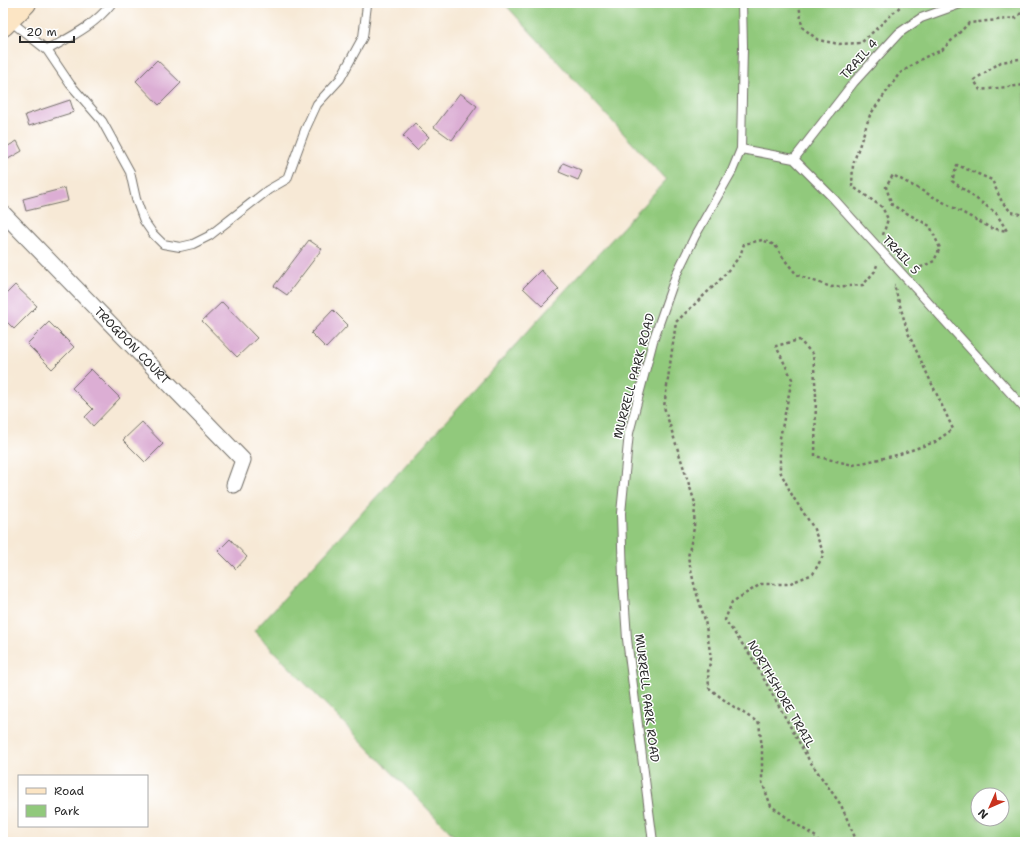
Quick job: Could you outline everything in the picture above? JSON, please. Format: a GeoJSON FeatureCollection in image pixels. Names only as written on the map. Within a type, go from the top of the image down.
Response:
{"type":"FeatureCollection","features":[{"type":"Feature","properties":{"kind":"street"},"geometry":{"type":"LineString","coordinates":[[6,22],[25,3]]}},
{"type":"Feature","properties":{"kind":"street","name":"TROGDON COURT"},"geometry":{"type":"LineString","coordinates":[[3,213],[242,460],[234,485]]}},
{"type":"Feature","properties":{"kind":"lane"},"geometry":{"type":"LineString","coordinates":[[47,50],[85,30],[103,14],[112,3]]}},
{"type":"Feature","properties":{"kind":"lane","name":"MURRELL PARK ROAD"},"geometry":{"type":"LineString","coordinates":[[653,842],[627,639],[623,579],[621,513],[629,433],[653,341],[676,275],[695,236],[732,170],[741,149],[743,46],[742,3]]}},
{"type":"Feature","properties":{"kind":"lane","name":"TRAIL 4"},"geometry":{"type":"LineString","coordinates":[[794,159],[854,82],[899,33],[921,18],[963,3]]}},
{"type":"Feature","properties":{"kind":"lane"},"geometry":{"type":"LineString","coordinates":[[6,22],[47,50],[70,84],[102,121],[130,172],[136,199],[144,220],[150,230],[163,244],[180,247],[193,244],[209,236],[268,190],[287,179],[305,130],[317,104],[340,79],[363,38],[367,4]]}},
{"type":"Feature","properties":{"kind":"lane"},"geometry":{"type":"LineString","coordinates":[[741,149],[794,159]]}},
{"type":"Feature","properties":{"kind":"lane","name":"TRAIL 5"},"geometry":{"type":"LineString","coordinates":[[794,159],[905,277],[1025,409]]}},
{"type":"Feature","properties":{"kind":"path"},"geometry":{"type":"LineString","coordinates":[[799,3],[802,27],[818,40],[839,44],[861,43],[904,3]]}},
{"type":"Feature","properties":{"kind":"path"},"geometry":{"type":"LineString","coordinates":[[819,842],[816,836],[771,806],[762,782],[762,748],[759,723],[728,703],[709,688],[708,672],[711,658],[705,620],[695,588],[688,557],[694,528],[695,503],[664,407],[676,322],[726,273],[740,256],[744,244],[762,240],[775,245],[797,275],[831,287],[863,285],[875,272],[888,219],[882,207],[852,186],[853,164],[870,115],[899,74],[923,58],[942,50],[969,23],[1016,18],[1025,9]]}},
{"type":"Feature","properties":{"kind":"path"},"geometry":{"type":"LineString","coordinates":[[1025,58],[1001,62],[974,80],[980,90],[1025,85]]}},
{"type":"Feature","properties":{"kind":"path","name":"NORTHSHORE TRAIL"},"geometry":{"type":"LineString","coordinates":[[857,842],[841,805],[809,760],[751,656],[725,620],[732,602],[761,584],[788,584],[813,574],[824,554],[813,527],[792,497],[780,471],[780,438],[792,379],[776,346],[799,340],[813,354],[816,395],[815,456],[853,465],[897,455],[935,442],[953,429],[908,332],[894,286],[915,269],[934,261],[940,248],[930,226],[892,205],[886,187],[894,175],[991,228],[1007,231],[996,213],[952,181],[957,165],[992,180],[1002,202],[1011,212],[1025,215]]}},
{"type":"Feature","properties":{"kind":"green space"},"geometry":{"type":"Polygon","coordinates":[[[504,3],[1025,3],[1025,842],[460,842],[254,631],[666,180],[504,3]]]}},
{"type":"Feature","properties":{"kind":"building"},"geometry":{"type":"Polygon","coordinates":[[[157,60],[181,83],[159,105],[136,81],[157,60]]]}},
{"type":"Feature","properties":{"kind":"building"},"geometry":{"type":"Polygon","coordinates":[[[460,93],[477,106],[452,140],[434,127],[460,93]]]}},
{"type":"Feature","properties":{"kind":"building"},"geometry":{"type":"Polygon","coordinates":[[[70,100],[74,112],[29,126],[25,115],[70,100]]]}},
{"type":"Feature","properties":{"kind":"building"},"geometry":{"type":"Polygon","coordinates":[[[415,123],[429,137],[417,150],[403,136],[415,123]]]}},
{"type":"Feature","properties":{"kind":"building"},"geometry":{"type":"Polygon","coordinates":[[[17,141],[22,151],[3,162],[3,149],[17,141]]]}},
{"type":"Feature","properties":{"kind":"building"},"geometry":{"type":"Polygon","coordinates":[[[563,163],[582,171],[578,180],[559,172],[563,163]]]}},
{"type":"Feature","properties":{"kind":"building"},"geometry":{"type":"Polygon","coordinates":[[[65,188],[68,201],[26,211],[23,199],[65,188]]]}},
{"type":"Feature","properties":{"kind":"building"},"geometry":{"type":"Polygon","coordinates":[[[309,240],[322,249],[287,295],[274,286],[309,240]]]}},
{"type":"Feature","properties":{"kind":"building"},"geometry":{"type":"Polygon","coordinates":[[[541,270],[559,289],[542,306],[523,288],[541,270]]]}},
{"type":"Feature","properties":{"kind":"building"},"geometry":{"type":"Polygon","coordinates":[[[15,285],[37,306],[14,329],[3,318],[3,297],[15,285]]]}},
{"type":"Feature","properties":{"kind":"building"},"geometry":{"type":"Polygon","coordinates":[[[222,302],[257,338],[237,357],[202,321],[222,302]]]}},
{"type":"Feature","properties":{"kind":"building"},"geometry":{"type":"Polygon","coordinates":[[[333,310],[348,325],[326,348],[311,333],[333,310]]]}},
{"type":"Feature","properties":{"kind":"building"},"geometry":{"type":"Polygon","coordinates":[[[49,322],[74,347],[52,369],[27,344],[49,322]]]}},
{"type":"Feature","properties":{"kind":"building"},"geometry":{"type":"Polygon","coordinates":[[[91,369],[120,398],[93,426],[85,417],[93,409],[72,388],[91,369]]]}},
{"type":"Feature","properties":{"kind":"building"},"geometry":{"type":"Polygon","coordinates":[[[142,422],[163,444],[145,462],[123,440],[142,422]]]}},
{"type":"Feature","properties":{"kind":"building"},"geometry":{"type":"Polygon","coordinates":[[[230,539],[247,557],[236,569],[218,551],[230,539]]]}}]}
